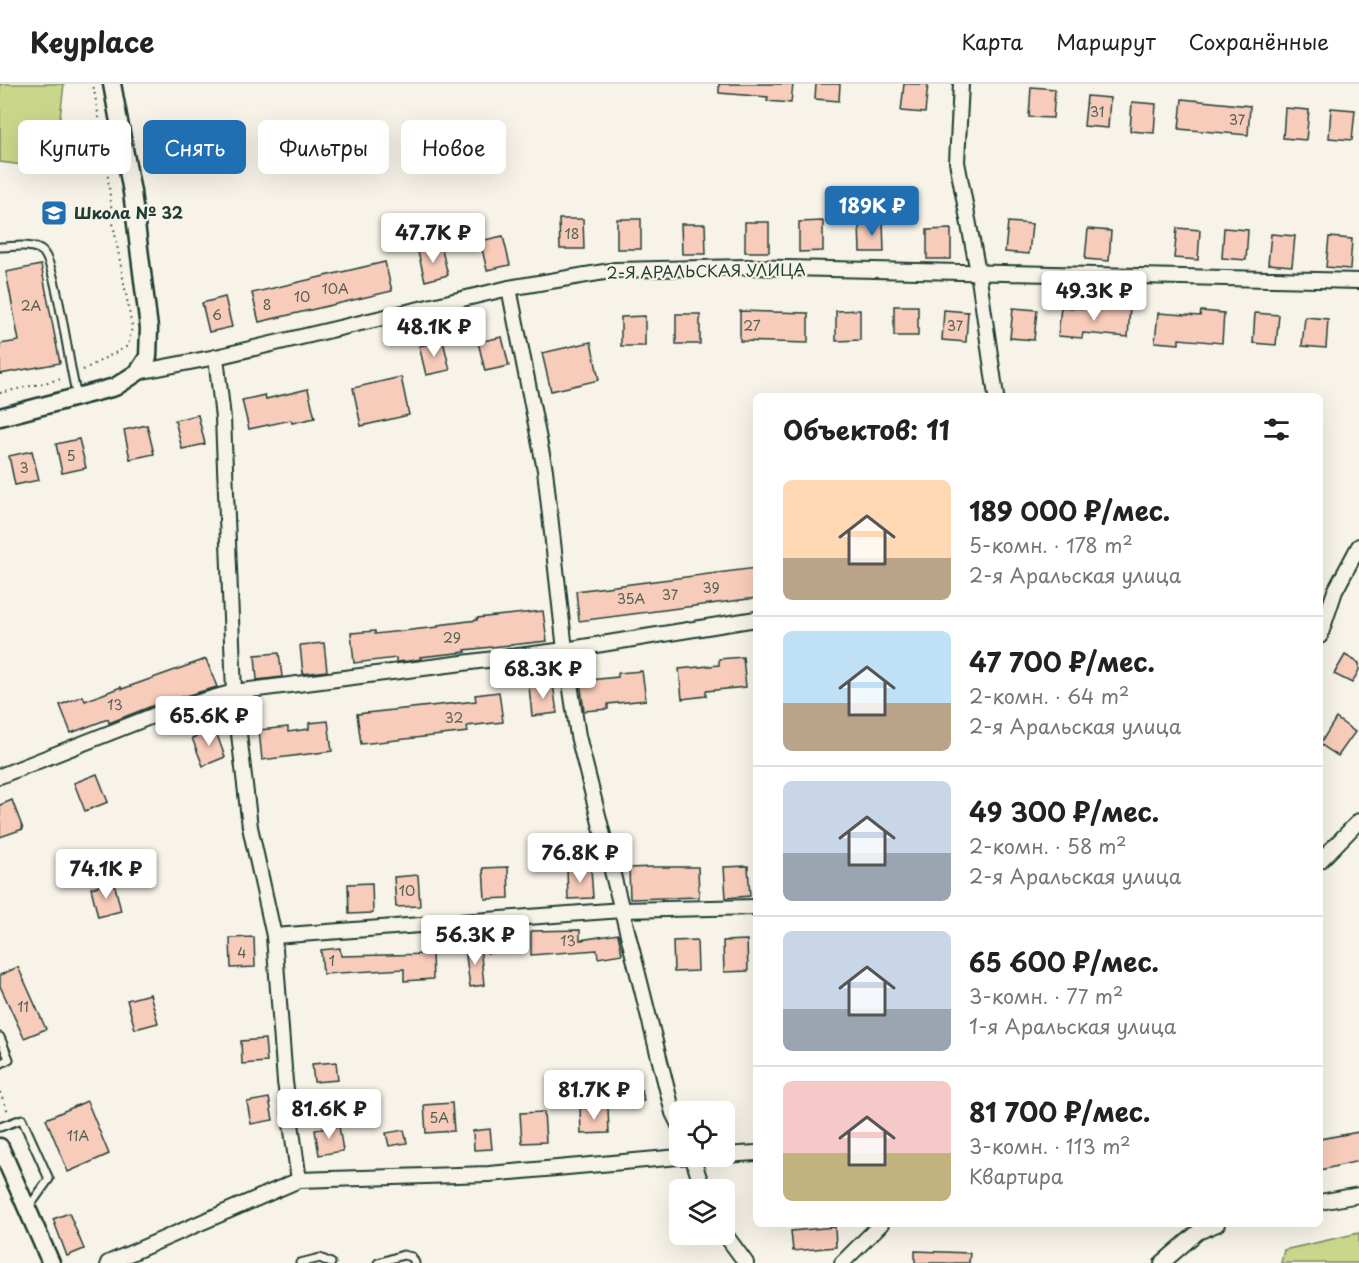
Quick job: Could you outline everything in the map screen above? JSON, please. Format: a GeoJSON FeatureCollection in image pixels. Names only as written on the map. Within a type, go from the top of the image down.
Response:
{"type":"FeatureCollection","features":[{"type":"Feature","properties":{"kind":"street"},"geometry":{"type":"LineString","coordinates":[[112,84],[132,192],[149,328],[148,357],[138,372]]}},
{"type":"Feature","properties":{"kind":"street"},"geometry":{"type":"LineString","coordinates":[[961,84],[957,162],[978,272],[996,393]]}},
{"type":"Feature","properties":{"kind":"street","name":"2-Я АРАЛЬСКАЯ УЛИЦА"},"geometry":{"type":"LineString","coordinates":[[0,417],[77,399],[115,387],[138,372],[216,357],[509,288],[616,270],[744,267],[1359,280]]}},
{"type":"Feature","properties":{"kind":"street"},"geometry":{"type":"LineString","coordinates":[[509,288],[545,470],[565,650],[578,736],[670,1101]]}},
{"type":"Feature","properties":{"kind":"street"},"geometry":{"type":"LineString","coordinates":[[216,357],[223,418],[234,693],[250,827],[274,936],[285,1082],[299,1180]]}},
{"type":"Feature","properties":{"kind":"street"},"geometry":{"type":"LineString","coordinates":[[1323,627],[1335,591],[1359,546]]}},
{"type":"Feature","properties":{"kind":"street"},"geometry":{"type":"LineString","coordinates":[[1323,590],[1335,591]]}},
{"type":"Feature","properties":{"kind":"street"},"geometry":{"type":"LineString","coordinates":[[0,776],[160,713],[234,693],[565,650],[753,619]]}},
{"type":"Feature","properties":{"kind":"street"},"geometry":{"type":"LineString","coordinates":[[1323,858],[1359,821]]}},
{"type":"Feature","properties":{"kind":"street"},"geometry":{"type":"LineString","coordinates":[[274,936],[622,910],[753,907]]}},
{"type":"Feature","properties":{"kind":"street"},"geometry":{"type":"LineString","coordinates":[[0,1147],[51,1263]]}},
{"type":"Feature","properties":{"kind":"street"},"geometry":{"type":"LineString","coordinates":[[735,1154],[753,1153]]}},
{"type":"Feature","properties":{"kind":"street"},"geometry":{"type":"LineString","coordinates":[[108,1263],[299,1180],[489,1174],[669,1158]]}},
{"type":"Feature","properties":{"kind":"street"},"geometry":{"type":"LineString","coordinates":[[1323,1201],[1359,1195]]}},
{"type":"Feature","properties":{"kind":"street"},"geometry":{"type":"LineString","coordinates":[[842,1263],[878,1227]]}},
{"type":"Feature","properties":{"kind":"street"},"geometry":{"type":"LineString","coordinates":[[1162,1263],[1198,1232],[1210,1227]]}},
{"type":"Feature","properties":{"kind":"street"},"geometry":{"type":"LineString","coordinates":[[733,1245],[746,1263]]}},
{"type":"Feature","properties":{"kind":"lane"},"geometry":{"type":"LineString","coordinates":[[0,247],[33,247],[41,250],[47,257],[53,275],[77,399]]}},
{"type":"Feature","properties":{"kind":"lane"},"geometry":{"type":"LineString","coordinates":[[0,1037],[9,1059],[0,1064]]}},
{"type":"Feature","properties":{"kind":"lane"},"geometry":{"type":"LineString","coordinates":[[0,1127],[22,1119],[49,1179],[27,1209]]}},
{"type":"Feature","properties":{"kind":"lane"},"geometry":{"type":"LineString","coordinates":[[378,1263],[403,1255],[412,1257],[415,1263]]}},
{"type":"Feature","properties":{"kind":"lane"},"geometry":{"type":"LineString","coordinates":[[300,1263],[320,1258],[332,1263]]}},
{"type":"Feature","properties":{"kind":"path"},"geometry":{"type":"LineString","coordinates":[[0,393],[71,376],[130,342],[130,317],[113,223],[106,160],[93,84]]}},
{"type":"Feature","properties":{"kind":"path"},"geometry":{"type":"LineString","coordinates":[[0,1092],[13,1123]]}},
{"type":"Feature","properties":{"kind":"green space"},"geometry":{"type":"Polygon","coordinates":[[[0,84],[64,84],[60,120],[18,120],[18,164],[0,162],[0,84]]]}},
{"type":"Feature","properties":{"kind":"green space"},"geometry":{"type":"Polygon","coordinates":[[[1359,1233],[1359,1263],[1281,1263],[1284,1250],[1359,1233]]]}},
{"type":"Feature","properties":{"kind":"building"},"geometry":{"type":"Polygon","coordinates":[[[719,84],[793,84],[791,103],[767,101],[768,97],[719,93],[719,84]]]}},
{"type":"Feature","properties":{"kind":"building"},"geometry":{"type":"Polygon","coordinates":[[[816,84],[840,84],[839,101],[815,99],[816,84]]]}},
{"type":"Feature","properties":{"kind":"building"},"geometry":{"type":"Polygon","coordinates":[[[904,84],[928,84],[925,113],[901,111],[904,84]]]}},
{"type":"Feature","properties":{"kind":"building"},"geometry":{"type":"Polygon","coordinates":[[[1031,87],[1055,89],[1053,118],[1029,117],[1031,87]]]}},
{"type":"Feature","properties":{"kind":"building"},"geometry":{"type":"Polygon","coordinates":[[[1087,96],[1110,98],[1108,128],[1084,126],[1087,96]]]}},
{"type":"Feature","properties":{"kind":"building"},"geometry":{"type":"Polygon","coordinates":[[[1182,99],[1250,106],[1248,135],[1179,129],[1182,99]]]}},
{"type":"Feature","properties":{"kind":"building"},"geometry":{"type":"Polygon","coordinates":[[[1132,102],[1156,104],[1154,133],[1130,131],[1132,102]]]}},
{"type":"Feature","properties":{"kind":"building"},"geometry":{"type":"Polygon","coordinates":[[[1285,108],[1309,110],[1306,140],[1283,138],[1285,108]]]}},
{"type":"Feature","properties":{"kind":"building"},"geometry":{"type":"Polygon","coordinates":[[[1331,108],[1355,110],[1352,140],[1329,138],[1331,108]]]}},
{"type":"Feature","properties":{"kind":"building"},"geometry":{"type":"Polygon","coordinates":[[[559,219],[583,219],[584,249],[560,249],[559,219]]]}},
{"type":"Feature","properties":{"kind":"building"},"geometry":{"type":"Polygon","coordinates":[[[617,219],[641,219],[641,249],[617,249],[617,219]]]}},
{"type":"Feature","properties":{"kind":"building"},"geometry":{"type":"Polygon","coordinates":[[[823,221],[823,251],[799,252],[799,222],[823,221]]]}},
{"type":"Feature","properties":{"kind":"building"},"geometry":{"type":"Polygon","coordinates":[[[745,222],[769,222],[769,252],[745,252],[745,222]]]}},
{"type":"Feature","properties":{"kind":"building"},"geometry":{"type":"Polygon","coordinates":[[[883,222],[884,252],[860,252],[859,223],[883,222]]]}},
{"type":"Feature","properties":{"kind":"building"},"geometry":{"type":"Polygon","coordinates":[[[1008,222],[1032,224],[1029,254],[1005,252],[1008,222]]]}},
{"type":"Feature","properties":{"kind":"building"},"geometry":{"type":"Polygon","coordinates":[[[681,224],[705,224],[706,254],[682,254],[681,224]]]}},
{"type":"Feature","properties":{"kind":"building"},"geometry":{"type":"Polygon","coordinates":[[[1177,228],[1200,230],[1198,260],[1174,258],[1177,228]]]}},
{"type":"Feature","properties":{"kind":"building"},"geometry":{"type":"Polygon","coordinates":[[[1224,228],[1248,230],[1246,260],[1222,258],[1224,228]]]}},
{"type":"Feature","properties":{"kind":"building"},"geometry":{"type":"Polygon","coordinates":[[[951,229],[951,259],[927,259],[927,230],[951,229]]]}},
{"type":"Feature","properties":{"kind":"building"},"geometry":{"type":"Polygon","coordinates":[[[1088,229],[1111,231],[1109,261],[1085,259],[1088,229]]]}},
{"type":"Feature","properties":{"kind":"building"},"geometry":{"type":"Polygon","coordinates":[[[1271,234],[1295,236],[1292,266],[1268,264],[1271,234]]]}},
{"type":"Feature","properties":{"kind":"building"},"geometry":{"type":"Polygon","coordinates":[[[503,236],[510,265],[487,270],[480,241],[503,236]]]}},
{"type":"Feature","properties":{"kind":"building"},"geometry":{"type":"Polygon","coordinates":[[[1329,237],[1352,239],[1350,269],[1326,267],[1329,237]]]}},
{"type":"Feature","properties":{"kind":"building"},"geometry":{"type":"Polygon","coordinates":[[[441,246],[448,275],[425,281],[418,252],[441,246]]]}},
{"type":"Feature","properties":{"kind":"building"},"geometry":{"type":"Polygon","coordinates":[[[385,262],[392,291],[259,322],[252,293],[385,262]]]}},
{"type":"Feature","properties":{"kind":"building"},"geometry":{"type":"Polygon","coordinates":[[[41,265],[60,363],[0,374],[0,344],[19,341],[6,272],[41,265]]]}},
{"type":"Feature","properties":{"kind":"building"},"geometry":{"type":"Polygon","coordinates":[[[225,297],[232,327],[209,332],[202,303],[225,297]]]}},
{"type":"Feature","properties":{"kind":"building"},"geometry":{"type":"Polygon","coordinates":[[[1107,305],[1130,307],[1128,337],[1083,333],[1082,338],[1058,336],[1061,307],[1106,310],[1107,305]]]}},
{"type":"Feature","properties":{"kind":"building"},"geometry":{"type":"Polygon","coordinates":[[[894,306],[918,306],[918,336],[894,336],[894,306]]]}},
{"type":"Feature","properties":{"kind":"building"},"geometry":{"type":"Polygon","coordinates":[[[1013,308],[1037,310],[1034,340],[1010,338],[1013,308]]]}},
{"type":"Feature","properties":{"kind":"building"},"geometry":{"type":"Polygon","coordinates":[[[860,310],[860,340],[836,341],[836,311],[860,310]]]}},
{"type":"Feature","properties":{"kind":"building"},"geometry":{"type":"Polygon","coordinates":[[[944,310],[968,312],[966,342],[942,340],[944,310]]]}},
{"type":"Feature","properties":{"kind":"building"},"geometry":{"type":"Polygon","coordinates":[[[740,311],[808,313],[808,343],[740,341],[740,311]]]}},
{"type":"Feature","properties":{"kind":"building"},"geometry":{"type":"Polygon","coordinates":[[[1201,311],[1224,313],[1222,343],[1179,339],[1179,344],[1155,342],[1158,313],[1200,316],[1201,311]]]}},
{"type":"Feature","properties":{"kind":"building"},"geometry":{"type":"Polygon","coordinates":[[[1255,313],[1279,315],[1276,345],[1253,343],[1255,313]]]}},
{"type":"Feature","properties":{"kind":"building"},"geometry":{"type":"Polygon","coordinates":[[[676,314],[700,314],[700,344],[676,344],[676,314]]]}},
{"type":"Feature","properties":{"kind":"building"},"geometry":{"type":"Polygon","coordinates":[[[645,316],[645,346],[621,346],[621,317],[645,316]]]}},
{"type":"Feature","properties":{"kind":"building"},"geometry":{"type":"Polygon","coordinates":[[[1305,317],[1328,319],[1326,348],[1302,346],[1305,317]]]}},
{"type":"Feature","properties":{"kind":"building"},"geometry":{"type":"Polygon","coordinates":[[[502,337],[509,366],[485,371],[478,342],[502,337]]]}},
{"type":"Feature","properties":{"kind":"building"},"geometry":{"type":"Polygon","coordinates":[[[443,341],[450,370],[426,375],[419,346],[443,341]]]}},
{"type":"Feature","properties":{"kind":"building"},"geometry":{"type":"Polygon","coordinates":[[[591,342],[599,380],[551,391],[542,353],[591,342]]]}},
{"type":"Feature","properties":{"kind":"building"},"geometry":{"type":"Polygon","coordinates":[[[401,377],[409,415],[361,426],[353,388],[401,377]]]}},
{"type":"Feature","properties":{"kind":"building"},"geometry":{"type":"Polygon","coordinates":[[[308,389],[315,418],[292,423],[291,420],[249,429],[242,400],[265,395],[266,399],[308,389]]]}},
{"type":"Feature","properties":{"kind":"building"},"geometry":{"type":"Polygon","coordinates":[[[198,415],[205,444],[182,449],[175,420],[198,415]]]}},
{"type":"Feature","properties":{"kind":"building"},"geometry":{"type":"Polygon","coordinates":[[[147,425],[154,454],[130,459],[124,430],[147,425]]]}},
{"type":"Feature","properties":{"kind":"building"},"geometry":{"type":"Polygon","coordinates":[[[79,439],[86,468],[62,473],[56,444],[79,439]]]}},
{"type":"Feature","properties":{"kind":"building"},"geometry":{"type":"Polygon","coordinates":[[[32,451],[39,480],[15,485],[9,456],[32,451]]]}},
{"type":"Feature","properties":{"kind":"building"},"geometry":{"type":"Polygon","coordinates":[[[753,568],[753,598],[579,621],[576,591],[753,568]]]}},
{"type":"Feature","properties":{"kind":"building"},"geometry":{"type":"Polygon","coordinates":[[[543,611],[547,641],[465,650],[466,652],[420,657],[421,659],[408,661],[396,662],[396,658],[354,663],[351,633],[375,631],[375,634],[438,627],[438,625],[477,620],[477,618],[543,611]]]}},
{"type":"Feature","properties":{"kind":"building"},"geometry":{"type":"Polygon","coordinates":[[[324,643],[327,671],[303,674],[300,645],[324,643]]]}},
{"type":"Feature","properties":{"kind":"building"},"geometry":{"type":"Polygon","coordinates":[[[279,653],[282,677],[257,680],[255,655],[279,653]]]}},
{"type":"Feature","properties":{"kind":"building"},"geometry":{"type":"Polygon","coordinates":[[[1345,655],[1359,663],[1359,670],[1352,683],[1334,674],[1345,655]]]}},
{"type":"Feature","properties":{"kind":"building"},"geometry":{"type":"Polygon","coordinates":[[[743,657],[746,687],[706,691],[706,696],[682,699],[679,669],[719,665],[719,659],[743,657]]]}},
{"type":"Feature","properties":{"kind":"building"},"geometry":{"type":"Polygon","coordinates":[[[206,659],[217,687],[157,704],[109,723],[108,719],[71,733],[60,705],[83,696],[85,701],[206,659]]]}},
{"type":"Feature","properties":{"kind":"building"},"geometry":{"type":"Polygon","coordinates":[[[642,671],[646,700],[608,704],[608,709],[584,711],[580,681],[618,677],[618,673],[642,671]]]}},
{"type":"Feature","properties":{"kind":"building"},"geometry":{"type":"Polygon","coordinates":[[[553,684],[557,713],[532,716],[529,686],[553,684]]]}},
{"type":"Feature","properties":{"kind":"building"},"geometry":{"type":"Polygon","coordinates":[[[499,692],[503,722],[467,726],[468,732],[361,744],[357,714],[476,701],[475,695],[499,692]]]}},
{"type":"Feature","properties":{"kind":"building"},"geometry":{"type":"Polygon","coordinates":[[[1336,718],[1355,732],[1338,756],[1323,746],[1323,739],[1336,718]]]}},
{"type":"Feature","properties":{"kind":"building"},"geometry":{"type":"Polygon","coordinates":[[[328,721],[332,751],[262,760],[259,730],[288,727],[288,732],[309,729],[309,723],[328,721]]]}},
{"type":"Feature","properties":{"kind":"building"},"geometry":{"type":"Polygon","coordinates":[[[215,729],[225,757],[203,766],[192,738],[215,729]]]}},
{"type":"Feature","properties":{"kind":"building"},"geometry":{"type":"Polygon","coordinates":[[[97,774],[108,802],[85,811],[74,783],[97,774]]]}},
{"type":"Feature","properties":{"kind":"building"},"geometry":{"type":"Polygon","coordinates":[[[12,800],[23,829],[0,837],[0,805],[12,800]]]}},
{"type":"Feature","properties":{"kind":"building"},"geometry":{"type":"Polygon","coordinates":[[[748,866],[750,896],[726,898],[724,867],[748,866]]]}},
{"type":"Feature","properties":{"kind":"building"},"geometry":{"type":"Polygon","coordinates":[[[508,867],[509,898],[485,899],[483,868],[508,867]]]}},
{"type":"Feature","properties":{"kind":"building"},"geometry":{"type":"Polygon","coordinates":[[[698,867],[699,897],[630,899],[629,868],[698,867]]]}},
{"type":"Feature","properties":{"kind":"building"},"geometry":{"type":"Polygon","coordinates":[[[591,868],[593,898],[568,899],[567,869],[591,868]]]}},
{"type":"Feature","properties":{"kind":"building"},"geometry":{"type":"Polygon","coordinates":[[[418,875],[420,906],[396,907],[394,877],[418,875]]]}},
{"type":"Feature","properties":{"kind":"building"},"geometry":{"type":"Polygon","coordinates":[[[114,882],[121,911],[98,917],[91,888],[114,882]]]}},
{"type":"Feature","properties":{"kind":"building"},"geometry":{"type":"Polygon","coordinates":[[[372,883],[373,913],[349,914],[348,884],[372,883]]]}},
{"type":"Feature","properties":{"kind":"building"},"geometry":{"type":"Polygon","coordinates":[[[580,930],[580,940],[618,934],[622,954],[598,958],[597,950],[531,955],[531,931],[580,930]]]}},
{"type":"Feature","properties":{"kind":"building"},"geometry":{"type":"Polygon","coordinates":[[[509,934],[511,950],[487,953],[485,937],[509,934]]]}},
{"type":"Feature","properties":{"kind":"building"},"geometry":{"type":"Polygon","coordinates":[[[254,937],[255,967],[231,968],[230,938],[254,937]]]}},
{"type":"Feature","properties":{"kind":"building"},"geometry":{"type":"Polygon","coordinates":[[[697,940],[698,971],[674,972],[673,941],[697,940]]]}},
{"type":"Feature","properties":{"kind":"building"},"geometry":{"type":"Polygon","coordinates":[[[747,940],[748,971],[724,972],[723,941],[747,940]]]}},
{"type":"Feature","properties":{"kind":"building"},"geometry":{"type":"Polygon","coordinates":[[[480,946],[484,985],[470,987],[465,948],[480,946]]]}},
{"type":"Feature","properties":{"kind":"building"},"geometry":{"type":"Polygon","coordinates":[[[340,948],[341,956],[432,954],[433,979],[404,981],[404,969],[323,974],[321,950],[340,948]]]}},
{"type":"Feature","properties":{"kind":"building"},"geometry":{"type":"Polygon","coordinates":[[[18,967],[46,1029],[24,1038],[0,986],[0,975],[18,967]]]}},
{"type":"Feature","properties":{"kind":"building"},"geometry":{"type":"Polygon","coordinates":[[[150,994],[158,1023],[135,1029],[127,1000],[150,994]]]}},
{"type":"Feature","properties":{"kind":"building"},"geometry":{"type":"Polygon","coordinates":[[[265,1039],[267,1062],[242,1064],[241,1041],[265,1039]]]}},
{"type":"Feature","properties":{"kind":"building"},"geometry":{"type":"Polygon","coordinates":[[[336,1062],[338,1080],[314,1082],[312,1064],[336,1062]]]}},
{"type":"Feature","properties":{"kind":"building"},"geometry":{"type":"Polygon","coordinates":[[[642,1090],[644,1101],[616,1106],[614,1095],[642,1090]]]}},
{"type":"Feature","properties":{"kind":"building"},"geometry":{"type":"Polygon","coordinates":[[[269,1098],[273,1120],[251,1124],[247,1102],[269,1098]]]}},
{"type":"Feature","properties":{"kind":"building"},"geometry":{"type":"Polygon","coordinates":[[[87,1101],[109,1154],[68,1172],[46,1119],[87,1101]]]}},
{"type":"Feature","properties":{"kind":"building"},"geometry":{"type":"Polygon","coordinates":[[[452,1103],[454,1131],[426,1133],[424,1105],[452,1103]]]}},
{"type":"Feature","properties":{"kind":"building"},"geometry":{"type":"Polygon","coordinates":[[[608,1107],[609,1133],[581,1134],[580,1108],[608,1107]]]}},
{"type":"Feature","properties":{"kind":"building"},"geometry":{"type":"Polygon","coordinates":[[[544,1112],[546,1142],[522,1143],[520,1113],[544,1112]]]}},
{"type":"Feature","properties":{"kind":"building"},"geometry":{"type":"Polygon","coordinates":[[[339,1126],[343,1151],[319,1155],[315,1130],[339,1126]]]}},
{"type":"Feature","properties":{"kind":"building"},"geometry":{"type":"Polygon","coordinates":[[[490,1129],[492,1149],[474,1150],[473,1131],[490,1129]]]}},
{"type":"Feature","properties":{"kind":"building"},"geometry":{"type":"Polygon","coordinates":[[[404,1130],[407,1143],[389,1146],[386,1133],[404,1130]]]}},
{"type":"Feature","properties":{"kind":"building"},"geometry":{"type":"Polygon","coordinates":[[[1359,1132],[1359,1161],[1323,1169],[1323,1138],[1359,1132]]]}},
{"type":"Feature","properties":{"kind":"building"},"geometry":{"type":"Polygon","coordinates":[[[69,1213],[84,1249],[67,1256],[53,1219],[69,1213]]]}},
{"type":"Feature","properties":{"kind":"building"},"geometry":{"type":"Polygon","coordinates":[[[835,1227],[836,1247],[793,1251],[791,1231],[835,1227]]]}},
{"type":"Feature","properties":{"kind":"building"},"geometry":{"type":"Polygon","coordinates":[[[915,1251],[970,1253],[969,1263],[915,1263],[915,1251]]]}},
{"type":"Feature","properties":{"kind":"place","name":"Школа № 32"},"geometry":{"type":"Point","coordinates":[54,213]}}]}
